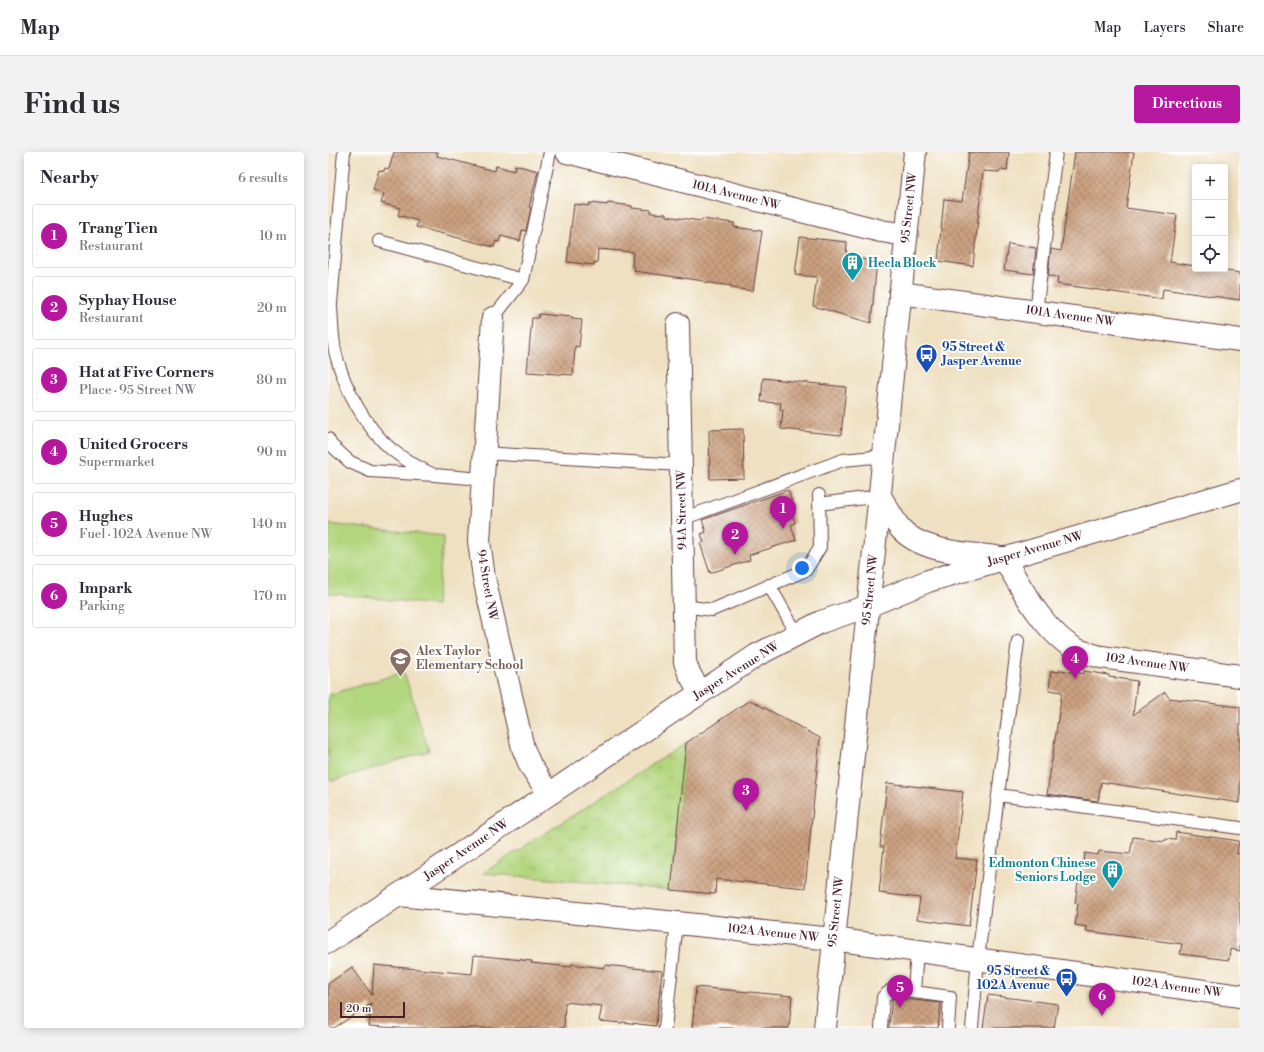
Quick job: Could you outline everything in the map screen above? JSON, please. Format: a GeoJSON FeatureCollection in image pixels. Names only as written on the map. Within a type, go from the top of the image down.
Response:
{"type":"FeatureCollection","features":[{"type":"Feature","properties":{"kind":"street","name":"101A Avenue NW"},"geometry":{"type":"LineString","coordinates":[[567,152],[880,231],[906,234]]}},
{"type":"Feature","properties":{"kind":"street","name":"95 Street NW"},"geometry":{"type":"LineString","coordinates":[[825,1028],[915,152]]}},
{"type":"Feature","properties":{"kind":"street","name":"101A Avenue NW"},"geometry":{"type":"LineString","coordinates":[[900,293],[1240,340]]}},
{"type":"Feature","properties":{"kind":"street","name":"94 Street NW"},"geometry":{"type":"LineString","coordinates":[[493,318],[479,541],[484,578],[523,748],[530,765],[549,794]]}},
{"type":"Feature","properties":{"kind":"street","name":"94A Street NW"},"geometry":{"type":"LineString","coordinates":[[678,324],[685,662],[689,673],[700,692]]}},
{"type":"Feature","properties":{"kind":"street","name":"Jasper Avenue NW"},"geometry":{"type":"LineString","coordinates":[[328,942],[757,655],[821,622],[868,606],[928,581],[1240,490]]}},
{"type":"Feature","properties":{"kind":"street"},"geometry":{"type":"LineString","coordinates":[[880,496],[900,527],[915,540],[934,548],[1004,558]]}},
{"type":"Feature","properties":{"kind":"street","name":"102 Avenue NW"},"geometry":{"type":"LineString","coordinates":[[1004,558],[1042,619],[1051,630],[1079,650],[1101,657],[1240,676]]}},
{"type":"Feature","properties":{"kind":"street","name":"102A Avenue NW"},"geometry":{"type":"LineString","coordinates":[[399,895],[677,923],[917,950],[1240,996]]}},
{"type":"Feature","properties":{"kind":"lane"},"geometry":{"type":"LineString","coordinates":[[328,336],[344,152]]}},
{"type":"Feature","properties":{"kind":"lane"},"geometry":{"type":"LineString","coordinates":[[493,318],[523,280],[550,152]]}},
{"type":"Feature","properties":{"kind":"lane"},"geometry":{"type":"LineString","coordinates":[[1036,312],[1056,152]]}},
{"type":"Feature","properties":{"kind":"lane"},"geometry":{"type":"LineString","coordinates":[[379,242],[523,280]]}},
{"type":"Feature","properties":{"kind":"lane"},"geometry":{"type":"LineString","coordinates":[[331,307],[336,354],[346,384],[366,421],[391,449],[414,465],[434,475]]}},
{"type":"Feature","properties":{"kind":"lane"},"geometry":{"type":"LineString","coordinates":[[328,439],[331,445],[350,462],[370,471],[482,479]]}},
{"type":"Feature","properties":{"kind":"lane"},"geometry":{"type":"LineString","coordinates":[[484,452],[681,465]]}},
{"type":"Feature","properties":{"kind":"lane"},"geometry":{"type":"LineString","coordinates":[[682,519],[843,460],[884,456]]}},
{"type":"Feature","properties":{"kind":"lane"},"geometry":{"type":"LineString","coordinates":[[684,606],[712,610],[806,570],[820,547],[819,500],[880,496]]}},
{"type":"Feature","properties":{"kind":"lane"},"geometry":{"type":"LineString","coordinates":[[770,585],[797,634]]}},
{"type":"Feature","properties":{"kind":"lane"},"geometry":{"type":"LineString","coordinates":[[972,1028],[978,959],[1018,641]]}},
{"type":"Feature","properties":{"kind":"lane"},"geometry":{"type":"LineString","coordinates":[[998,795],[1240,828]]}},
{"type":"Feature","properties":{"kind":"lane"},"geometry":{"type":"LineString","coordinates":[[665,1028],[677,923]]}},
{"type":"Feature","properties":{"kind":"lane"},"geometry":{"type":"LineString","coordinates":[[914,992],[917,950]]}},
{"type":"Feature","properties":{"kind":"lane"},"geometry":{"type":"LineString","coordinates":[[881,1028],[886,1010],[883,997],[891,990],[950,997],[945,1020]]}},
{"type":"Feature","properties":{"kind":"green space"},"geometry":{"type":"Polygon","coordinates":[[[328,524],[444,536],[436,605],[328,593],[328,524]]]}},
{"type":"Feature","properties":{"kind":"green space"},"geometry":{"type":"Polygon","coordinates":[[[404,672],[429,751],[332,781],[328,778],[328,695],[404,672]]]}},
{"type":"Feature","properties":{"kind":"green space"},"geometry":{"type":"Polygon","coordinates":[[[686,743],[671,890],[483,873],[686,743]]]}},
{"type":"Feature","properties":{"kind":"building"},"geometry":{"type":"Polygon","coordinates":[[[394,152],[438,152],[437,156],[495,171],[496,166],[514,171],[515,165],[538,171],[529,207],[531,208],[526,231],[522,230],[520,241],[501,236],[499,242],[496,241],[494,247],[416,227],[418,221],[398,215],[400,208],[381,203],[384,194],[373,190],[379,170],[384,171],[385,168],[389,169],[394,152]]]}},
{"type":"Feature","properties":{"kind":"building"},"geometry":{"type":"Polygon","coordinates":[[[969,152],[1009,152],[1007,171],[983,171],[973,266],[938,261],[944,199],[962,201],[969,152]]]}},
{"type":"Feature","properties":{"kind":"building"},"geometry":{"type":"Polygon","coordinates":[[[1075,152],[1134,152],[1126,208],[1177,215],[1170,262],[1192,266],[1192,272],[1228,271],[1240,273],[1240,300],[1163,289],[1162,299],[1057,284],[1058,277],[1048,276],[1051,249],[1061,251],[1075,152]]]}},
{"type":"Feature","properties":{"kind":"building"},"geometry":{"type":"Polygon","coordinates":[[[589,203],[607,205],[608,203],[632,206],[632,208],[651,210],[651,213],[666,214],[666,216],[701,221],[702,219],[734,223],[734,227],[762,231],[753,291],[732,288],[732,286],[704,281],[634,271],[635,267],[632,266],[633,252],[598,249],[597,263],[594,262],[594,265],[567,262],[574,204],[589,206],[589,203]]]}},
{"type":"Feature","properties":{"kind":"building","name":"Hecla Block"},"geometry":{"type":"Polygon","coordinates":[[[800,237],[847,242],[846,257],[877,261],[871,323],[813,306],[817,277],[795,275],[800,237]]]}},
{"type":"Feature","properties":{"kind":"building"},"geometry":{"type":"Polygon","coordinates":[[[1008,244],[1036,248],[1033,274],[1004,270],[1008,244]]]}},
{"type":"Feature","properties":{"kind":"building"},"geometry":{"type":"Polygon","coordinates":[[[539,314],[572,317],[572,319],[582,320],[579,347],[575,346],[573,375],[527,372],[532,318],[538,318],[539,314]]]}},
{"type":"Feature","properties":{"kind":"building"},"geometry":{"type":"Polygon","coordinates":[[[763,378],[846,387],[841,435],[781,429],[783,410],[780,410],[781,403],[761,402],[763,378]]]}},
{"type":"Feature","properties":{"kind":"building"},"geometry":{"type":"Polygon","coordinates":[[[743,429],[744,478],[710,479],[709,430],[743,429]]]}},
{"type":"Feature","properties":{"kind":"building"},"geometry":{"type":"Polygon","coordinates":[[[788,490],[794,508],[791,509],[795,523],[791,525],[796,540],[749,555],[750,560],[710,573],[700,543],[704,542],[701,534],[706,532],[702,520],[788,490]]]}},
{"type":"Feature","properties":{"kind":"building"},"geometry":{"type":"Polygon","coordinates":[[[1060,670],[1084,674],[1084,671],[1109,675],[1109,677],[1137,681],[1133,715],[1165,692],[1169,698],[1240,707],[1240,803],[1101,782],[1098,801],[1047,794],[1062,692],[1049,690],[1051,671],[1060,672],[1060,670]]]}},
{"type":"Feature","properties":{"kind":"building"},"geometry":{"type":"Polygon","coordinates":[[[750,700],[820,738],[805,888],[716,879],[715,894],[671,890],[686,743],[750,700]]]}},
{"type":"Feature","properties":{"kind":"building"},"geometry":{"type":"Polygon","coordinates":[[[887,783],[963,792],[955,858],[977,860],[969,926],[917,919],[920,898],[879,893],[884,847],[880,847],[887,783]]]}},
{"type":"Feature","properties":{"kind":"building","name":"Edmonton Chinese Seniors Lodge"},"geometry":{"type":"Polygon","coordinates":[[[1176,832],[1239,841],[1237,854],[1240,854],[1240,951],[1230,949],[1229,960],[1180,954],[1182,944],[1086,931],[1087,927],[1075,925],[1078,904],[1075,903],[1078,881],[1081,881],[1085,853],[1098,855],[1099,851],[1130,854],[1133,837],[1165,841],[1166,839],[1175,840],[1176,832]]]}},
{"type":"Feature","properties":{"kind":"building"},"geometry":{"type":"Polygon","coordinates":[[[474,955],[571,967],[571,964],[605,968],[605,965],[662,971],[656,1026],[599,1021],[602,1006],[565,1002],[564,1028],[397,1028],[369,1026],[371,1004],[334,1028],[328,1028],[328,984],[352,967],[372,995],[374,965],[472,974],[474,955]]]}},
{"type":"Feature","properties":{"kind":"building"},"geometry":{"type":"Polygon","coordinates":[[[696,987],[792,996],[789,1028],[692,1028],[696,987]]]}},
{"type":"Feature","properties":{"kind":"building"},"geometry":{"type":"Polygon","coordinates":[[[988,995],[1058,1004],[1054,1028],[983,1028],[988,995]]]}},
{"type":"Feature","properties":{"kind":"building"},"geometry":{"type":"Polygon","coordinates":[[[892,999],[941,1003],[938,1028],[889,1028],[892,999]]]}},
{"type":"Feature","properties":{"kind":"place","name":"Hecla Block"},"geometry":{"type":"Point","coordinates":[852,282]}},
{"type":"Feature","properties":{"kind":"place","name":"95 Street & Jasper Avenue"},"geometry":{"type":"Point","coordinates":[927,374]}},
{"type":"Feature","properties":{"kind":"place","name":"Trang Tien"},"geometry":{"type":"Point","coordinates":[783,529]}},
{"type":"Feature","properties":{"kind":"place","name":"Syphay House"},"geometry":{"type":"Point","coordinates":[735,555]}},
{"type":"Feature","properties":{"kind":"place","name":"Alex Taylor Elementary School"},"geometry":{"type":"Point","coordinates":[401,678]}},
{"type":"Feature","properties":{"kind":"place","name":"United Grocers"},"geometry":{"type":"Point","coordinates":[1075,679]}},
{"type":"Feature","properties":{"kind":"place","name":"Hat at Five Corners"},"geometry":{"type":"Point","coordinates":[746,811]}},
{"type":"Feature","properties":{"kind":"place","name":"Edmonton Chinese Seniors Lodge"},"geometry":{"type":"Point","coordinates":[1112,890]}},
{"type":"Feature","properties":{"kind":"place","name":"95 Street & 102A Avenue"},"geometry":{"type":"Point","coordinates":[1066,998]}},
{"type":"Feature","properties":{"kind":"place","name":"Hughes"},"geometry":{"type":"Point","coordinates":[900,1008]}},
{"type":"Feature","properties":{"kind":"place","name":"Impark"},"geometry":{"type":"Point","coordinates":[1102,1016]}}]}
